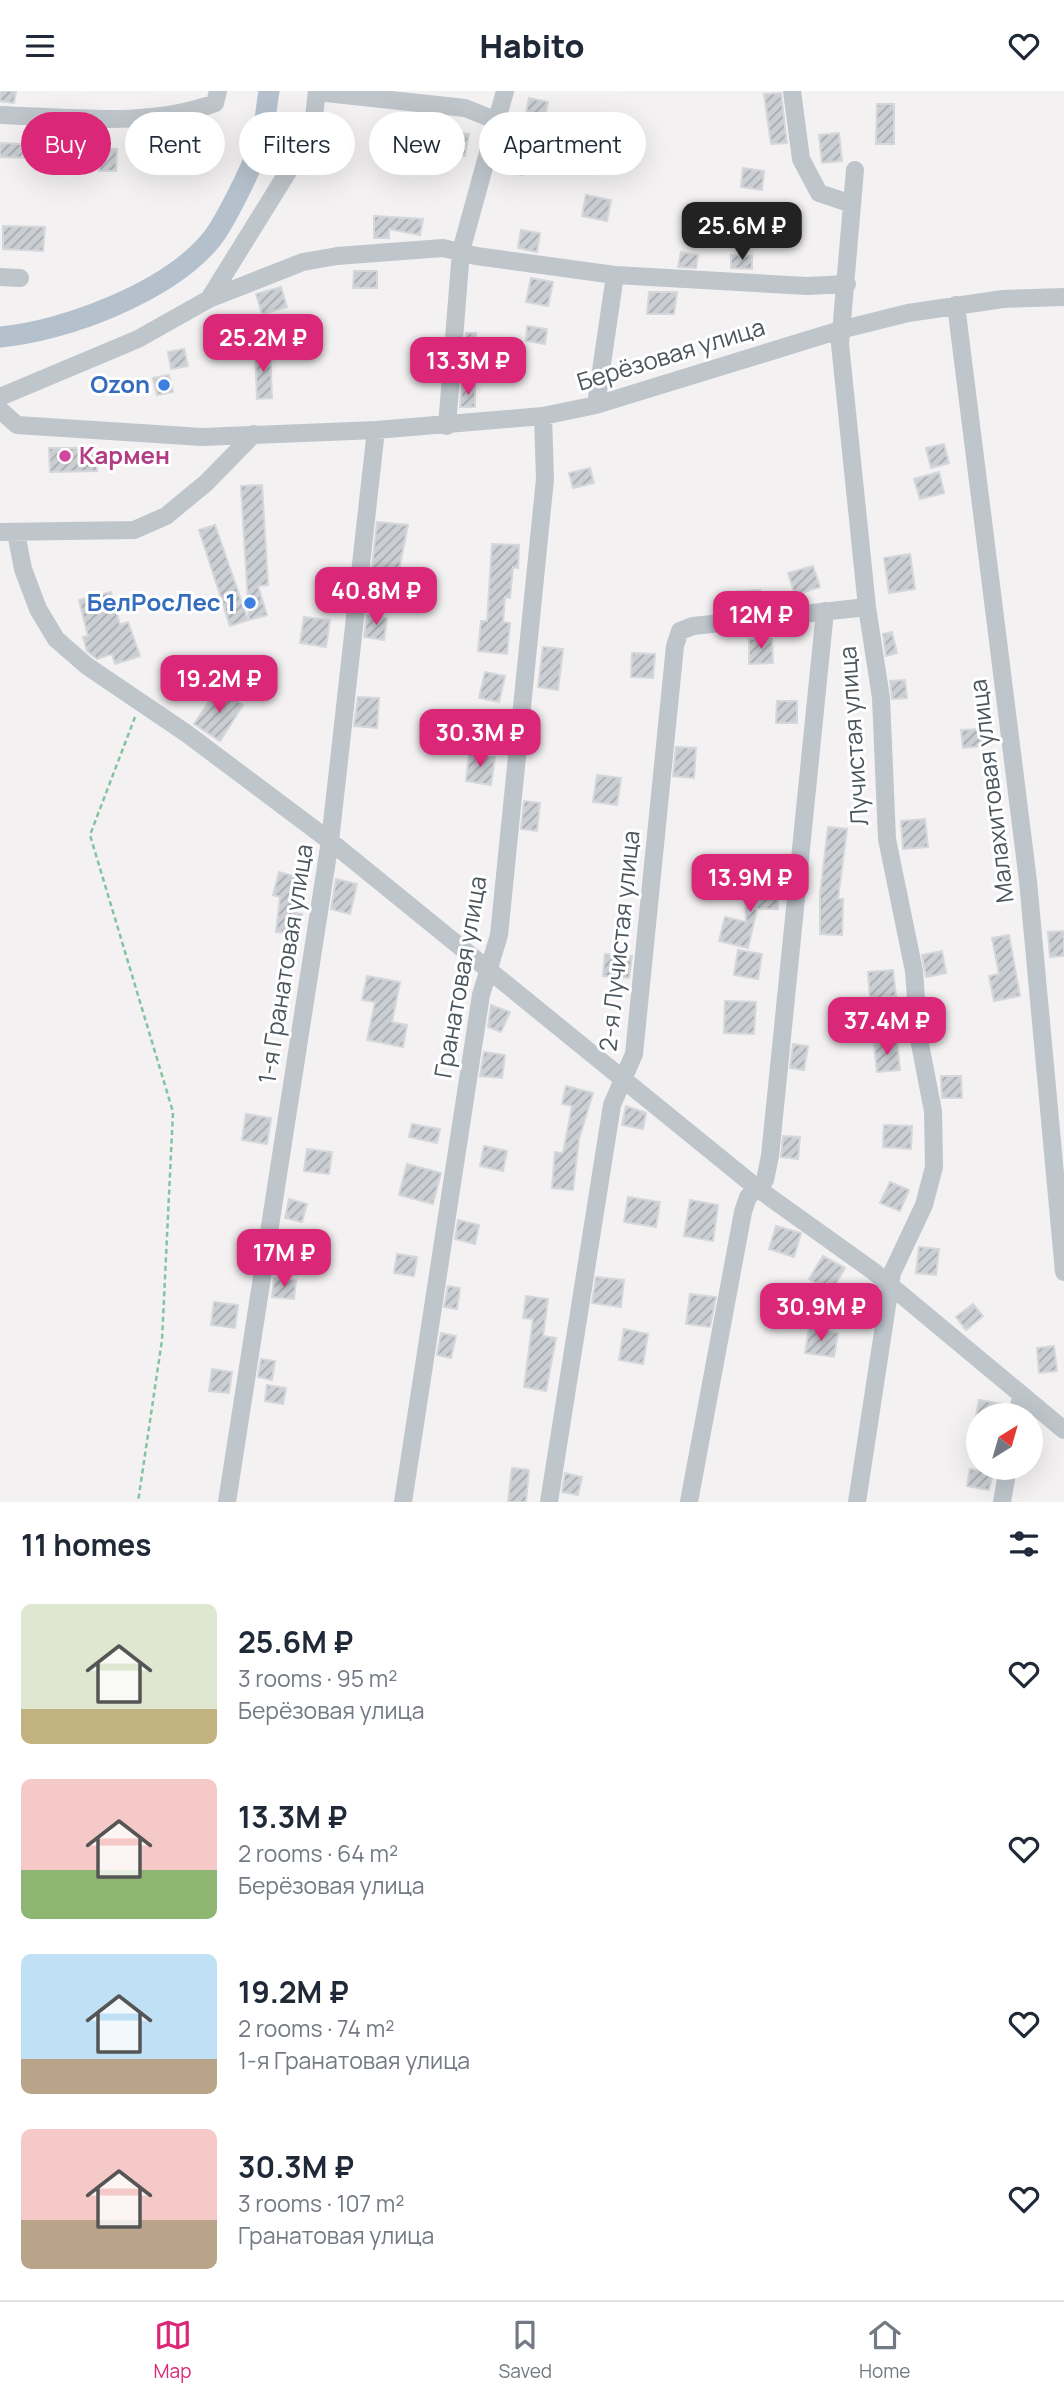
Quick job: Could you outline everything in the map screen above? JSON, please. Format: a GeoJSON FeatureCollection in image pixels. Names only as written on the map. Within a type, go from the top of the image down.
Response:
{"type":"FeatureCollection","features":[{"type":"Feature","properties":{"kind":"main road"},"geometry":{"type":"LineString","coordinates":[[0,337],[74,320],[130,299],[166,277],[211,240],[260,144],[269,91]]}},
{"type":"Feature","properties":{"kind":"street"},"geometry":{"type":"LineString","coordinates":[[0,115],[117,119],[192,112],[215,103],[218,91]]}},
{"type":"Feature","properties":{"kind":"street"},"geometry":{"type":"LineString","coordinates":[[209,299],[312,133],[317,91],[434,103],[479,113]]}},
{"type":"Feature","properties":{"kind":"street"},"geometry":{"type":"LineString","coordinates":[[500,112],[505,91]]}},
{"type":"Feature","properties":{"kind":"street"},"geometry":{"type":"LineString","coordinates":[[792,91],[801,159],[820,193],[852,204]]}},
{"type":"Feature","properties":{"kind":"street","name":"Лучистая улица"},"geometry":{"type":"LineString","coordinates":[[855,170],[847,284],[840,330],[867,607],[881,698],[887,839],[914,971],[919,1039],[933,1111],[932,1185],[897,1259],[858,1502]]}},
{"type":"Feature","properties":{"kind":"street"},"geometry":{"type":"LineString","coordinates":[[447,426],[461,251],[482,175]]}},
{"type":"Feature","properties":{"kind":"street"},"geometry":{"type":"LineString","coordinates":[[0,397],[138,339],[209,299],[303,262],[424,247],[615,275],[807,286],[847,284]]}},
{"type":"Feature","properties":{"kind":"street"},"geometry":{"type":"LineString","coordinates":[[596,405],[615,275]]}},
{"type":"Feature","properties":{"kind":"street"},"geometry":{"type":"LineString","coordinates":[[0,277],[20,278]]}},
{"type":"Feature","properties":{"kind":"street","name":"Берёзовая улица"},"geometry":{"type":"LineString","coordinates":[[0,410],[18,425],[202,437],[376,431],[543,416],[596,405],[840,330],[956,305],[1064,297]]}},
{"type":"Feature","properties":{"kind":"street","name":"Малахитовая улица"},"geometry":{"type":"LineString","coordinates":[[956,305],[1028,881],[1064,1272]]}},
{"type":"Feature","properties":{"kind":"street","name":"Гранатовая улица"},"geometry":{"type":"LineString","coordinates":[[403,1502],[481,995],[499,935],[545,479],[543,416]]}},
{"type":"Feature","properties":{"kind":"street","name":"1-я Гранатовая улица"},"geometry":{"type":"LineString","coordinates":[[227,1502],[330,841],[376,431]]}},
{"type":"Feature","properties":{"kind":"street"},"geometry":{"type":"LineString","coordinates":[[254,434],[206,483],[166,516],[134,530],[8,532],[38,609],[56,639],[140,704],[186,733],[330,841],[757,1188],[873,1271],[1064,1430]]}},
{"type":"Feature","properties":{"kind":"street"},"geometry":{"type":"LineString","coordinates":[[690,1502],[743,1212],[748,1197],[765,1179],[770,1156],[825,611],[867,607]]}},
{"type":"Feature","properties":{"kind":"street","name":"2-я Лучистая улица"},"geometry":{"type":"LineString","coordinates":[[549,1502],[612,1105],[634,1054],[675,646],[680,631],[693,626],[825,611]]}},
{"type":"Feature","properties":{"kind":"street"},"geometry":{"type":"LineString","coordinates":[[1020,1403],[1021,1396]]}},
{"type":"Feature","properties":{"kind":"street"},"geometry":{"type":"LineString","coordinates":[[1002,1502],[1006,1481]]}},
{"type":"Feature","properties":{"kind":"path"},"geometry":{"type":"LineString","coordinates":[[138,1502],[162,1340],[173,1112],[90,835],[140,704]]}},
{"type":"Feature","properties":{"kind":"building"},"geometry":{"type":"Polygon","coordinates":[[[0,91],[16,91],[14,103],[0,101],[0,91]]]}},
{"type":"Feature","properties":{"kind":"building"},"geometry":{"type":"Polygon","coordinates":[[[781,93],[787,143],[771,144],[764,94],[781,93]]]}},
{"type":"Feature","properties":{"kind":"building"},"geometry":{"type":"Polygon","coordinates":[[[529,98],[548,102],[546,112],[526,112],[529,98]]]}},
{"type":"Feature","properties":{"kind":"building"},"geometry":{"type":"Polygon","coordinates":[[[877,104],[894,104],[894,144],[876,144],[877,104]]]}},
{"type":"Feature","properties":{"kind":"building"},"geometry":{"type":"Polygon","coordinates":[[[465,133],[469,134],[465,156],[465,133]]]}},
{"type":"Feature","properties":{"kind":"building"},"geometry":{"type":"Polygon","coordinates":[[[839,133],[842,161],[822,163],[819,135],[839,133]]]}},
{"type":"Feature","properties":{"kind":"building"},"geometry":{"type":"Polygon","coordinates":[[[0,143],[21,144],[21,158],[0,157],[0,143]]]}},
{"type":"Feature","properties":{"kind":"building"},"geometry":{"type":"Polygon","coordinates":[[[111,149],[117,149],[116,171],[111,171],[111,149]]]}},
{"type":"Feature","properties":{"kind":"building"},"geometry":{"type":"Polygon","coordinates":[[[743,168],[764,171],[762,190],[741,187],[743,168]]]}},
{"type":"Feature","properties":{"kind":"building"},"geometry":{"type":"Polygon","coordinates":[[[586,195],[611,200],[607,221],[582,216],[586,195]]]}},
{"type":"Feature","properties":{"kind":"building"},"geometry":{"type":"Polygon","coordinates":[[[374,216],[423,219],[420,235],[389,229],[389,238],[374,238],[374,216]]]}},
{"type":"Feature","properties":{"kind":"building"},"geometry":{"type":"Polygon","coordinates":[[[3,226],[45,227],[43,251],[3,249],[3,226]]]}},
{"type":"Feature","properties":{"kind":"building"},"geometry":{"type":"Polygon","coordinates":[[[521,230],[540,233],[537,252],[518,248],[521,230]]]}},
{"type":"Feature","properties":{"kind":"building"},"geometry":{"type":"Polygon","coordinates":[[[681,252],[698,255],[696,268],[678,267],[681,252]]]}},
{"type":"Feature","properties":{"kind":"building"},"geometry":{"type":"Polygon","coordinates":[[[731,255],[752,256],[752,269],[731,268],[731,255]]]}},
{"type":"Feature","properties":{"kind":"building"},"geometry":{"type":"Polygon","coordinates":[[[354,271],[377,271],[377,288],[353,288],[354,271]]]}},
{"type":"Feature","properties":{"kind":"building"},"geometry":{"type":"Polygon","coordinates":[[[531,278],[553,282],[548,306],[526,302],[531,278]]]}},
{"type":"Feature","properties":{"kind":"building"},"geometry":{"type":"Polygon","coordinates":[[[281,287],[287,307],[262,314],[256,294],[281,287]]]}},
{"type":"Feature","properties":{"kind":"building"},"geometry":{"type":"Polygon","coordinates":[[[649,292],[677,292],[674,314],[647,314],[649,292]]]}},
{"type":"Feature","properties":{"kind":"building"},"geometry":{"type":"Polygon","coordinates":[[[527,326],[547,329],[545,344],[526,341],[527,326]]]}},
{"type":"Feature","properties":{"kind":"building"},"geometry":{"type":"Polygon","coordinates":[[[466,333],[476,333],[475,359],[464,359],[466,333]]]}},
{"type":"Feature","properties":{"kind":"building"},"geometry":{"type":"Polygon","coordinates":[[[184,349],[188,366],[171,369],[168,352],[184,349]]]}},
{"type":"Feature","properties":{"kind":"building"},"geometry":{"type":"Polygon","coordinates":[[[255,349],[270,349],[272,398],[257,399],[255,349]]]}},
{"type":"Feature","properties":{"kind":"building"},"geometry":{"type":"Polygon","coordinates":[[[169,375],[173,392],[157,395],[153,378],[169,375]]]}},
{"type":"Feature","properties":{"kind":"building"},"geometry":{"type":"Polygon","coordinates":[[[462,386],[475,386],[475,407],[460,407],[462,386]]]}},
{"type":"Feature","properties":{"kind":"building"},"geometry":{"type":"Polygon","coordinates":[[[944,444],[949,463],[931,468],[926,448],[944,444]]]}},
{"type":"Feature","properties":{"kind":"building"},"geometry":{"type":"Polygon","coordinates":[[[49,448],[96,448],[97,471],[50,472],[49,448]]]}},
{"type":"Feature","properties":{"kind":"building"},"geometry":{"type":"Polygon","coordinates":[[[590,468],[594,483],[573,488],[569,473],[590,468]]]}},
{"type":"Feature","properties":{"kind":"building"},"geometry":{"type":"Polygon","coordinates":[[[939,472],[944,493],[920,499],[914,479],[939,472]]]}},
{"type":"Feature","properties":{"kind":"building"},"geometry":{"type":"Polygon","coordinates":[[[262,485],[268,585],[258,586],[267,615],[249,620],[241,486],[262,485]]]}},
{"type":"Feature","properties":{"kind":"building"},"geometry":{"type":"Polygon","coordinates":[[[377,522],[408,525],[397,580],[371,576],[377,522]]]}},
{"type":"Feature","properties":{"kind":"building"},"geometry":{"type":"Polygon","coordinates":[[[215,525],[248,620],[230,626],[199,530],[215,525]]]}},
{"type":"Feature","properties":{"kind":"building"},"geometry":{"type":"Polygon","coordinates":[[[492,544],[519,545],[518,568],[513,567],[510,598],[505,597],[503,622],[510,623],[507,654],[478,651],[481,621],[487,621],[492,544]]]}},
{"type":"Feature","properties":{"kind":"building"},"geometry":{"type":"Polygon","coordinates":[[[910,554],[915,589],[889,593],[884,558],[910,554]]]}},
{"type":"Feature","properties":{"kind":"building"},"geometry":{"type":"Polygon","coordinates":[[[813,566],[820,587],[795,595],[788,573],[813,566]]]}},
{"type":"Feature","properties":{"kind":"building"},"geometry":{"type":"Polygon","coordinates":[[[760,590],[761,607],[736,610],[734,592],[760,590]]]}},
{"type":"Feature","properties":{"kind":"building"},"geometry":{"type":"Polygon","coordinates":[[[111,592],[120,625],[128,622],[140,656],[115,664],[112,654],[97,659],[87,651],[83,637],[88,636],[79,600],[111,592]]]}},
{"type":"Feature","properties":{"kind":"building"},"geometry":{"type":"Polygon","coordinates":[[[367,615],[387,618],[384,640],[364,637],[367,615]]]}},
{"type":"Feature","properties":{"kind":"building"},"geometry":{"type":"Polygon","coordinates":[[[304,617],[330,620],[326,647],[300,643],[304,617]]]}},
{"type":"Feature","properties":{"kind":"building"},"geometry":{"type":"Polygon","coordinates":[[[892,632],[897,653],[886,656],[883,634],[892,632]]]}},
{"type":"Feature","properties":{"kind":"building"},"geometry":{"type":"Polygon","coordinates":[[[749,639],[772,639],[773,663],[749,664],[749,639]]]}},
{"type":"Feature","properties":{"kind":"building"},"geometry":{"type":"Polygon","coordinates":[[[543,647],[563,649],[558,690],[538,687],[543,647]]]}},
{"type":"Feature","properties":{"kind":"building"},"geometry":{"type":"Polygon","coordinates":[[[632,653],[655,654],[653,678],[631,677],[632,653]]]}},
{"type":"Feature","properties":{"kind":"building"},"geometry":{"type":"Polygon","coordinates":[[[485,672],[505,676],[499,702],[479,698],[485,672]]]}},
{"type":"Feature","properties":{"kind":"building"},"geometry":{"type":"Polygon","coordinates":[[[905,680],[907,698],[892,699],[890,681],[905,680]]]}},
{"type":"Feature","properties":{"kind":"building"},"geometry":{"type":"Polygon","coordinates":[[[218,688],[243,705],[220,741],[194,724],[218,688]]]}},
{"type":"Feature","properties":{"kind":"building"},"geometry":{"type":"Polygon","coordinates":[[[358,697],[379,698],[377,728],[354,726],[358,697]]]}},
{"type":"Feature","properties":{"kind":"building"},"geometry":{"type":"Polygon","coordinates":[[[777,701],[797,701],[797,723],[776,723],[777,701]]]}},
{"type":"Feature","properties":{"kind":"building"},"geometry":{"type":"Polygon","coordinates":[[[982,729],[983,746],[963,748],[961,730],[982,729]]]}},
{"type":"Feature","properties":{"kind":"building"},"geometry":{"type":"Polygon","coordinates":[[[676,747],[696,748],[694,778],[673,776],[676,747]]]}},
{"type":"Feature","properties":{"kind":"building"},"geometry":{"type":"Polygon","coordinates":[[[469,754],[495,757],[491,785],[466,781],[469,754]]]}},
{"type":"Feature","properties":{"kind":"building"},"geometry":{"type":"Polygon","coordinates":[[[597,775],[621,778],[617,805],[593,802],[597,775]]]}},
{"type":"Feature","properties":{"kind":"building"},"geometry":{"type":"Polygon","coordinates":[[[524,801],[540,803],[537,831],[521,829],[524,801]]]}},
{"type":"Feature","properties":{"kind":"building"},"geometry":{"type":"Polygon","coordinates":[[[925,819],[928,847],[903,849],[901,821],[925,819]]]}},
{"type":"Feature","properties":{"kind":"building"},"geometry":{"type":"Polygon","coordinates":[[[828,827],[847,829],[838,899],[843,899],[842,935],[820,934],[820,894],[828,827]]]}},
{"type":"Feature","properties":{"kind":"building"},"geometry":{"type":"Polygon","coordinates":[[[279,872],[301,878],[291,912],[302,914],[299,934],[276,932],[280,897],[273,895],[279,872]]]}},
{"type":"Feature","properties":{"kind":"building"},"geometry":{"type":"Polygon","coordinates":[[[336,879],[357,884],[350,914],[331,909],[336,879]]]}},
{"type":"Feature","properties":{"kind":"building"},"geometry":{"type":"Polygon","coordinates":[[[745,884],[778,884],[778,909],[757,909],[748,948],[719,941],[725,917],[746,922],[745,884]]]}},
{"type":"Feature","properties":{"kind":"building"},"geometry":{"type":"Polygon","coordinates":[[[1064,931],[1064,956],[1050,957],[1048,932],[1064,931]]]}},
{"type":"Feature","properties":{"kind":"building"},"geometry":{"type":"Polygon","coordinates":[[[1009,935],[1020,996],[994,1001],[989,976],[999,974],[992,938],[1009,935]]]}},
{"type":"Feature","properties":{"kind":"building"},"geometry":{"type":"Polygon","coordinates":[[[738,950],[762,954],[758,979],[734,975],[738,950]]]}},
{"type":"Feature","properties":{"kind":"building"},"geometry":{"type":"Polygon","coordinates":[[[942,951],[946,973],[926,977],[922,955],[942,951]]]}},
{"type":"Feature","properties":{"kind":"building"},"geometry":{"type":"Polygon","coordinates":[[[605,954],[632,956],[629,978],[603,976],[605,954]]]}},
{"type":"Feature","properties":{"kind":"building"},"geometry":{"type":"Polygon","coordinates":[[[893,970],[896,996],[870,999],[868,972],[893,970]]]}},
{"type":"Feature","properties":{"kind":"building"},"geometry":{"type":"Polygon","coordinates":[[[367,976],[400,982],[392,1022],[407,1025],[403,1047],[367,1040],[375,1002],[362,1000],[367,976]]]}},
{"type":"Feature","properties":{"kind":"building"},"geometry":{"type":"Polygon","coordinates":[[[725,1001],[756,1002],[754,1034],[724,1033],[725,1001]]]}},
{"type":"Feature","properties":{"kind":"building"},"geometry":{"type":"Polygon","coordinates":[[[491,1005],[510,1012],[501,1032],[488,1027],[491,1005]]]}},
{"type":"Feature","properties":{"kind":"building"},"geometry":{"type":"Polygon","coordinates":[[[897,1041],[900,1070],[877,1072],[874,1044],[897,1041]]]}},
{"type":"Feature","properties":{"kind":"building"},"geometry":{"type":"Polygon","coordinates":[[[793,1044],[808,1046],[804,1070],[790,1068],[793,1044]]]}},
{"type":"Feature","properties":{"kind":"building"},"geometry":{"type":"Polygon","coordinates":[[[484,1052],[505,1055],[502,1078],[480,1076],[484,1052]]]}},
{"type":"Feature","properties":{"kind":"building"},"geometry":{"type":"Polygon","coordinates":[[[941,1076],[961,1076],[962,1098],[942,1098],[941,1076]]]}},
{"type":"Feature","properties":{"kind":"building"},"geometry":{"type":"Polygon","coordinates":[[[566,1086],[593,1093],[579,1139],[573,1190],[552,1188],[555,1152],[563,1153],[572,1106],[562,1104],[566,1086]]]}},
{"type":"Feature","properties":{"kind":"building"},"geometry":{"type":"Polygon","coordinates":[[[626,1106],[646,1113],[643,1129],[622,1125],[626,1106]]]}},
{"type":"Feature","properties":{"kind":"building"},"geometry":{"type":"Polygon","coordinates":[[[246,1114],[271,1118],[267,1144],[242,1140],[246,1114]]]}},
{"type":"Feature","properties":{"kind":"building"},"geometry":{"type":"Polygon","coordinates":[[[412,1124],[440,1129],[437,1143],[409,1137],[412,1124]]]}},
{"type":"Feature","properties":{"kind":"building"},"geometry":{"type":"Polygon","coordinates":[[[884,1125],[912,1126],[911,1149],[883,1147],[884,1125]]]}},
{"type":"Feature","properties":{"kind":"building"},"geometry":{"type":"Polygon","coordinates":[[[783,1136],[800,1137],[798,1159],[781,1157],[783,1136]]]}},
{"type":"Feature","properties":{"kind":"building"},"geometry":{"type":"Polygon","coordinates":[[[484,1146],[507,1151],[503,1171],[480,1166],[484,1146]]]}},
{"type":"Feature","properties":{"kind":"building"},"geometry":{"type":"Polygon","coordinates":[[[307,1149],[332,1152],[329,1174],[304,1171],[307,1149]]]}},
{"type":"Feature","properties":{"kind":"building"},"geometry":{"type":"Polygon","coordinates":[[[407,1164],[441,1173],[433,1204],[399,1195],[407,1164]]]}},
{"type":"Feature","properties":{"kind":"building"},"geometry":{"type":"Polygon","coordinates":[[[890,1182],[909,1190],[900,1211],[880,1203],[890,1182]]]}},
{"type":"Feature","properties":{"kind":"building"},"geometry":{"type":"Polygon","coordinates":[[[628,1197],[660,1202],[656,1227],[624,1222],[628,1197]]]}},
{"type":"Feature","properties":{"kind":"building"},"geometry":{"type":"Polygon","coordinates":[[[289,1199],[307,1204],[302,1222],[285,1218],[289,1199]]]}},
{"type":"Feature","properties":{"kind":"building"},"geometry":{"type":"Polygon","coordinates":[[[690,1200],[718,1205],[713,1241],[684,1236],[690,1200]]]}},
{"type":"Feature","properties":{"kind":"building"},"geometry":{"type":"Polygon","coordinates":[[[458,1220],[479,1225],[475,1244],[455,1239],[458,1220]]]}},
{"type":"Feature","properties":{"kind":"building"},"geometry":{"type":"Polygon","coordinates":[[[776,1226],[801,1233],[794,1257],[769,1249],[776,1226]]]}},
{"type":"Feature","properties":{"kind":"building"},"geometry":{"type":"Polygon","coordinates":[[[919,1247],[939,1249],[936,1275],[916,1273],[919,1247]]]}},
{"type":"Feature","properties":{"kind":"building"},"geometry":{"type":"Polygon","coordinates":[[[397,1254],[417,1257],[414,1276],[394,1273],[397,1254]]]}},
{"type":"Feature","properties":{"kind":"building"},"geometry":{"type":"Polygon","coordinates":[[[823,1256],[845,1268],[831,1292],[809,1279],[823,1256]]]}},
{"type":"Feature","properties":{"kind":"building"},"geometry":{"type":"Polygon","coordinates":[[[596,1277],[624,1280],[621,1307],[592,1303],[596,1277]]]}},
{"type":"Feature","properties":{"kind":"building"},"geometry":{"type":"Polygon","coordinates":[[[274,1278],[296,1280],[294,1299],[272,1297],[274,1278]]]}},
{"type":"Feature","properties":{"kind":"building"},"geometry":{"type":"Polygon","coordinates":[[[448,1286],[460,1288],[457,1309],[444,1307],[448,1286]]]}},
{"type":"Feature","properties":{"kind":"building"},"geometry":{"type":"Polygon","coordinates":[[[690,1294],[716,1297],[710,1327],[686,1324],[690,1294]]]}},
{"type":"Feature","properties":{"kind":"building"},"geometry":{"type":"Polygon","coordinates":[[[526,1296],[548,1299],[543,1336],[556,1338],[546,1391],[524,1387],[533,1319],[523,1318],[526,1296]]]}},
{"type":"Feature","properties":{"kind":"building"},"geometry":{"type":"Polygon","coordinates":[[[214,1302],[238,1305],[235,1328],[211,1325],[214,1302]]]}},
{"type":"Feature","properties":{"kind":"building"},"geometry":{"type":"Polygon","coordinates":[[[973,1304],[983,1316],[966,1330],[956,1317],[973,1304]]]}},
{"type":"Feature","properties":{"kind":"building"},"geometry":{"type":"Polygon","coordinates":[[[809,1328],[838,1333],[834,1357],[805,1353],[809,1328]]]}},
{"type":"Feature","properties":{"kind":"building"},"geometry":{"type":"Polygon","coordinates":[[[624,1329],[648,1334],[643,1364],[619,1360],[624,1329]]]}},
{"type":"Feature","properties":{"kind":"building"},"geometry":{"type":"Polygon","coordinates":[[[441,1333],[456,1336],[451,1358],[437,1355],[441,1333]]]}},
{"type":"Feature","properties":{"kind":"building"},"geometry":{"type":"Polygon","coordinates":[[[1054,1346],[1057,1371],[1039,1373],[1037,1348],[1054,1346]]]}},
{"type":"Feature","properties":{"kind":"building"},"geometry":{"type":"Polygon","coordinates":[[[261,1359],[275,1361],[272,1380],[258,1377],[261,1359]]]}},
{"type":"Feature","properties":{"kind":"building"},"geometry":{"type":"Polygon","coordinates":[[[212,1369],[232,1372],[229,1393],[209,1391],[212,1369]]]}},
{"type":"Feature","properties":{"kind":"building"},"geometry":{"type":"Polygon","coordinates":[[[267,1385],[286,1388],[283,1404],[265,1401],[267,1385]]]}},
{"type":"Feature","properties":{"kind":"building"},"geometry":{"type":"Polygon","coordinates":[[[512,1468],[529,1470],[526,1502],[508,1502],[512,1468]]]}},
{"type":"Feature","properties":{"kind":"building"},"geometry":{"type":"Polygon","coordinates":[[[565,1473],[582,1477],[578,1495],[562,1492],[565,1473]]]}},
{"type":"Feature","properties":{"kind":"building"},"geometry":{"type":"Polygon","coordinates":[[[968,1481],[991,1481],[989,1490],[967,1486],[968,1481]]]}},
{"type":"Feature","properties":{"kind":"place","name":"Ozon"},"geometry":{"type":"Point","coordinates":[164,385]}},
{"type":"Feature","properties":{"kind":"place","name":"Кармен"},"geometry":{"type":"Point","coordinates":[65,456]}},
{"type":"Feature","properties":{"kind":"place","name":"БелРосЛес 1"},"geometry":{"type":"Point","coordinates":[250,603]}}]}
